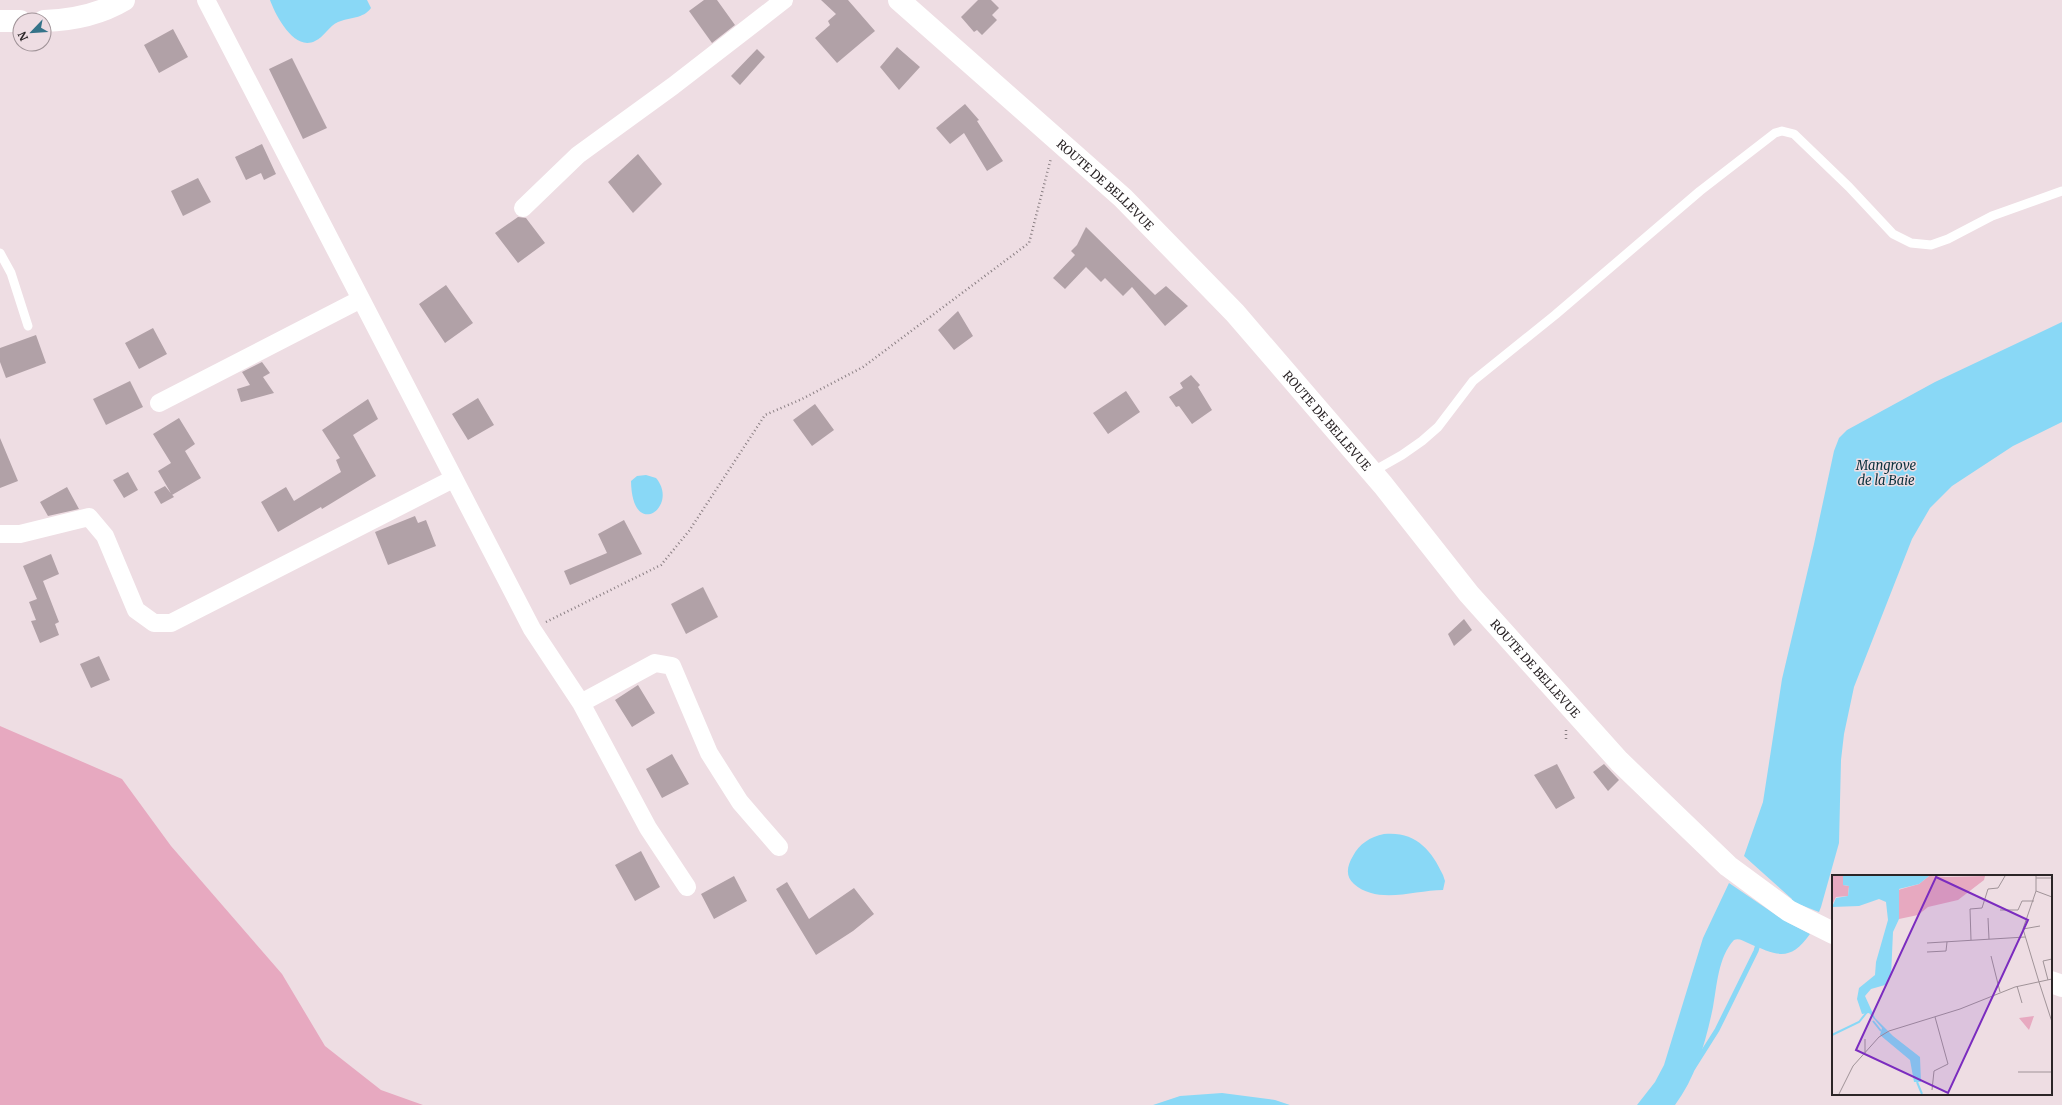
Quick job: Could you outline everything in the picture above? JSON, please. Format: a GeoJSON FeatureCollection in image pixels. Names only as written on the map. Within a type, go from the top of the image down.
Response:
{"type":"FeatureCollection","features":[{"type":"Feature","properties":{"kind":"main road","name":"ROUTE DE BELLEVUE"},"geometry":{"type":"LineString","coordinates":[[899,0],[1123,198],[1235,313],[1372,472],[1470,594],[1619,761],[1728,866],[1789,911],[1832,932]]}},
{"type":"Feature","properties":{"kind":"main road"},"geometry":{"type":"LineString","coordinates":[[52,21],[66,20],[111,3]]}},
{"type":"Feature","properties":{"kind":"main road"},"geometry":{"type":"LineString","coordinates":[[0,21],[12,21]]}},
{"type":"Feature","properties":{"kind":"main road"},"geometry":{"type":"LineString","coordinates":[[2052,982],[2062,987]]}},
{"type":"Feature","properties":{"kind":"street"},"geometry":{"type":"LineString","coordinates":[[206,0],[532,629],[581,703],[648,828],[687,887]]}},
{"type":"Feature","properties":{"kind":"street"},"geometry":{"type":"LineString","coordinates":[[523,208],[578,155],[673,86],[784,0]]}},
{"type":"Feature","properties":{"kind":"street"},"geometry":{"type":"LineString","coordinates":[[159,402],[361,299]]}},
{"type":"Feature","properties":{"kind":"street"},"geometry":{"type":"LineString","coordinates":[[0,534],[20,534],[89,517],[105,536],[136,610],[154,623],[171,623],[453,479]]}},
{"type":"Feature","properties":{"kind":"street"},"geometry":{"type":"LineString","coordinates":[[581,703],[655,663],[672,666],[709,753],[740,802],[779,847]]}},
{"type":"Feature","properties":{"kind":"lane"},"geometry":{"type":"LineString","coordinates":[[1372,472],[1397,459],[1422,441],[1438,427],[1473,381],[1573,301],[1700,191],[1776,133],[1782,132],[1794,134],[1849,187],[1893,234],[1912,243],[1932,245],[1948,240],[1992,216],[2062,191]]}},
{"type":"Feature","properties":{"kind":"lane"},"geometry":{"type":"LineString","coordinates":[[0,253],[11,273],[28,326]]}},
{"type":"Feature","properties":{"kind":"lane"},"geometry":{"type":"LineString","coordinates":[[2052,993],[2062,987]]}},
{"type":"Feature","properties":{"kind":"path"},"geometry":{"type":"LineString","coordinates":[[532,629],[661,565],[689,531],[766,415],[802,399],[863,367],[1029,243],[1056,139]]}},
{"type":"Feature","properties":{"kind":"shaded area"},"geometry":{"type":"Polygon","coordinates":[[[0,726],[122,779],[171,846],[282,974],[325,1046],[381,1090],[423,1105],[0,1105],[0,726]]]}},
{"type":"Feature","properties":{"kind":"water"},"geometry":{"type":"Polygon","coordinates":[[[270,0],[367,0],[371,8],[368,12],[360,16],[338,22],[321,37],[315,41],[307,43],[293,37],[286,30],[276,14],[270,0]]]}},
{"type":"Feature","properties":{"kind":"water","name":"Mangrove de la Baie"},"geometry":{"type":"Polygon","coordinates":[[[2062,322],[2062,422],[2013,446],[1952,486],[1930,508],[1912,539],[1854,687],[1844,734],[1841,760],[1839,843],[1821,907],[1819,912],[1801,905],[1787,922],[1810,934],[1796,949],[1790,953],[1783,954],[1768,951],[1738,939],[1734,940],[1721,963],[1710,1020],[1699,1058],[1689,1083],[1675,1105],[1637,1105],[1655,1082],[1664,1065],[1703,938],[1729,883],[1779,917],[1792,899],[1744,856],[1763,802],[1782,679],[1834,451],[1839,438],[1847,430],[1935,382],[2062,322]]]}},
{"type":"Feature","properties":{"kind":"water"},"geometry":{"type":"Polygon","coordinates":[[[646,475],[656,478],[662,489],[662,499],[659,507],[653,513],[646,514],[639,510],[633,500],[631,481],[637,476],[646,475]]]}},
{"type":"Feature","properties":{"kind":"water"},"geometry":{"type":"Polygon","coordinates":[[[1384,834],[1405,835],[1421,844],[1433,857],[1443,875],[1445,881],[1443,890],[1385,895],[1374,894],[1354,884],[1349,878],[1348,871],[1349,863],[1355,852],[1358,848],[1374,837],[1384,834]]]}},
{"type":"Feature","properties":{"kind":"water"},"geometry":{"type":"Polygon","coordinates":[[[1222,1093],[1275,1100],[1290,1105],[1153,1105],[1180,1096],[1222,1093]]]}},
{"type":"Feature","properties":{"kind":"building"},"geometry":{"type":"Polygon","coordinates":[[[704,0],[717,0],[735,25],[712,43],[689,11],[704,0]]]}},
{"type":"Feature","properties":{"kind":"building"},"geometry":{"type":"Polygon","coordinates":[[[821,0],[848,0],[875,31],[837,63],[815,38],[830,25],[828,21],[836,14],[821,0]]]}},
{"type":"Feature","properties":{"kind":"building"},"geometry":{"type":"Polygon","coordinates":[[[978,0],[991,0],[999,8],[992,15],[997,20],[982,35],[977,30],[974,32],[961,17],[978,0]]]}},
{"type":"Feature","properties":{"kind":"building"},"geometry":{"type":"Polygon","coordinates":[[[173,29],[188,57],[159,73],[144,45],[173,29]]]}},
{"type":"Feature","properties":{"kind":"building"},"geometry":{"type":"Polygon","coordinates":[[[897,47],[920,67],[899,90],[880,67],[897,47]]]}},
{"type":"Feature","properties":{"kind":"building"},"geometry":{"type":"Polygon","coordinates":[[[757,49],[765,57],[740,85],[731,76],[757,49]]]}},
{"type":"Feature","properties":{"kind":"building"},"geometry":{"type":"Polygon","coordinates":[[[292,58],[327,128],[303,139],[269,69],[292,58]]]}},
{"type":"Feature","properties":{"kind":"building"},"geometry":{"type":"Polygon","coordinates":[[[965,104],[979,120],[977,121],[1003,161],[987,171],[964,133],[950,144],[936,128],[965,104]]]}},
{"type":"Feature","properties":{"kind":"building"},"geometry":{"type":"Polygon","coordinates":[[[262,144],[276,174],[264,180],[261,173],[246,180],[235,157],[262,144]]]}},
{"type":"Feature","properties":{"kind":"building"},"geometry":{"type":"Polygon","coordinates":[[[638,154],[662,184],[633,213],[608,182],[638,154]]]}},
{"type":"Feature","properties":{"kind":"building"},"geometry":{"type":"Polygon","coordinates":[[[198,178],[211,202],[183,216],[171,191],[198,178]]]}},
{"type":"Feature","properties":{"kind":"building"},"geometry":{"type":"Polygon","coordinates":[[[518,217],[526,218],[545,243],[518,263],[495,233],[518,217]]]}},
{"type":"Feature","properties":{"kind":"building"},"geometry":{"type":"Polygon","coordinates":[[[1086,227],[1155,295],[1166,286],[1188,306],[1165,326],[1132,287],[1123,296],[1105,278],[1101,282],[1086,267],[1065,289],[1053,278],[1075,255],[1071,251],[1077,245],[1086,227]]]}},
{"type":"Feature","properties":{"kind":"building"},"geometry":{"type":"Polygon","coordinates":[[[446,285],[473,323],[445,343],[419,304],[446,285]]]}},
{"type":"Feature","properties":{"kind":"building"},"geometry":{"type":"Polygon","coordinates":[[[958,311],[973,336],[954,350],[938,330],[958,311]]]}},
{"type":"Feature","properties":{"kind":"building"},"geometry":{"type":"Polygon","coordinates":[[[153,328],[167,354],[139,369],[125,343],[153,328]]]}},
{"type":"Feature","properties":{"kind":"building"},"geometry":{"type":"Polygon","coordinates":[[[36,335],[46,363],[6,378],[0,362],[0,348],[36,335]]]}},
{"type":"Feature","properties":{"kind":"building"},"geometry":{"type":"Polygon","coordinates":[[[262,362],[270,373],[263,377],[274,393],[241,402],[237,389],[250,385],[242,372],[262,362]]]}},
{"type":"Feature","properties":{"kind":"building"},"geometry":{"type":"Polygon","coordinates":[[[1191,375],[1200,385],[1198,387],[1212,410],[1192,424],[1179,406],[1176,407],[1169,397],[1183,388],[1180,383],[1191,375]]]}},
{"type":"Feature","properties":{"kind":"building"},"geometry":{"type":"Polygon","coordinates":[[[130,381],[143,407],[106,425],[93,399],[130,381]]]}},
{"type":"Feature","properties":{"kind":"building"},"geometry":{"type":"Polygon","coordinates":[[[1126,391],[1140,412],[1108,434],[1093,413],[1126,391]]]}},
{"type":"Feature","properties":{"kind":"building"},"geometry":{"type":"Polygon","coordinates":[[[478,398],[494,425],[468,440],[452,414],[478,398]]]}},
{"type":"Feature","properties":{"kind":"building"},"geometry":{"type":"Polygon","coordinates":[[[368,399],[378,419],[353,435],[376,476],[322,509],[321,507],[278,532],[261,502],[286,487],[294,501],[341,472],[336,460],[340,458],[322,430],[368,399]]]}},
{"type":"Feature","properties":{"kind":"building"},"geometry":{"type":"Polygon","coordinates":[[[815,404],[834,430],[812,446],[793,420],[815,404]]]}},
{"type":"Feature","properties":{"kind":"building"},"geometry":{"type":"Polygon","coordinates":[[[179,418],[195,444],[185,451],[201,478],[172,495],[158,471],[171,463],[153,434],[179,418]]]}},
{"type":"Feature","properties":{"kind":"building"},"geometry":{"type":"Polygon","coordinates":[[[0,438],[18,481],[0,488],[0,438]]]}},
{"type":"Feature","properties":{"kind":"building"},"geometry":{"type":"Polygon","coordinates":[[[128,472],[138,490],[124,498],[113,480],[128,472]]]}},
{"type":"Feature","properties":{"kind":"building"},"geometry":{"type":"Polygon","coordinates":[[[165,486],[174,497],[161,504],[154,492],[165,486]]]}},
{"type":"Feature","properties":{"kind":"building"},"geometry":{"type":"Polygon","coordinates":[[[67,487],[79,509],[48,516],[40,502],[67,487]]]}},
{"type":"Feature","properties":{"kind":"building"},"geometry":{"type":"Polygon","coordinates":[[[415,516],[418,523],[426,520],[436,546],[388,565],[375,532],[415,516]]]}},
{"type":"Feature","properties":{"kind":"building"},"geometry":{"type":"Polygon","coordinates":[[[624,520],[642,554],[570,585],[564,571],[607,553],[598,534],[624,520]]]}},
{"type":"Feature","properties":{"kind":"building"},"geometry":{"type":"Polygon","coordinates":[[[51,554],[59,574],[43,581],[59,622],[55,624],[59,635],[40,643],[31,621],[36,620],[29,602],[37,599],[23,566],[51,554]]]}},
{"type":"Feature","properties":{"kind":"building"},"geometry":{"type":"Polygon","coordinates":[[[703,587],[718,617],[686,634],[671,604],[703,587]]]}},
{"type":"Feature","properties":{"kind":"building"},"geometry":{"type":"Polygon","coordinates":[[[1464,619],[1472,630],[1454,646],[1448,634],[1464,619]]]}},
{"type":"Feature","properties":{"kind":"building"},"geometry":{"type":"Polygon","coordinates":[[[99,656],[110,680],[91,688],[80,664],[99,656]]]}},
{"type":"Feature","properties":{"kind":"building"},"geometry":{"type":"Polygon","coordinates":[[[638,685],[655,713],[632,727],[615,700],[638,685]]]}},
{"type":"Feature","properties":{"kind":"building"},"geometry":{"type":"Polygon","coordinates":[[[672,754],[689,784],[662,798],[646,769],[672,754]]]}},
{"type":"Feature","properties":{"kind":"building"},"geometry":{"type":"Polygon","coordinates":[[[1557,764],[1575,798],[1556,809],[1534,775],[1557,764]]]}},
{"type":"Feature","properties":{"kind":"building"},"geometry":{"type":"Polygon","coordinates":[[[1604,764],[1619,780],[1608,791],[1593,772],[1604,764]]]}},
{"type":"Feature","properties":{"kind":"building"},"geometry":{"type":"Polygon","coordinates":[[[641,851],[660,887],[635,901],[615,865],[641,851]]]}},
{"type":"Feature","properties":{"kind":"building"},"geometry":{"type":"Polygon","coordinates":[[[734,876],[747,901],[714,919],[701,894],[734,876]]]}},
{"type":"Feature","properties":{"kind":"building"},"geometry":{"type":"Polygon","coordinates":[[[787,882],[809,919],[854,888],[874,914],[853,931],[816,955],[776,889],[787,882]]]}},
{"type":"Feature","properties":{"kind":"waterway"},"geometry":{"type":"LineString","coordinates":[[1693,1068],[1717,1030],[1756,951],[1759,941]]}}]}
